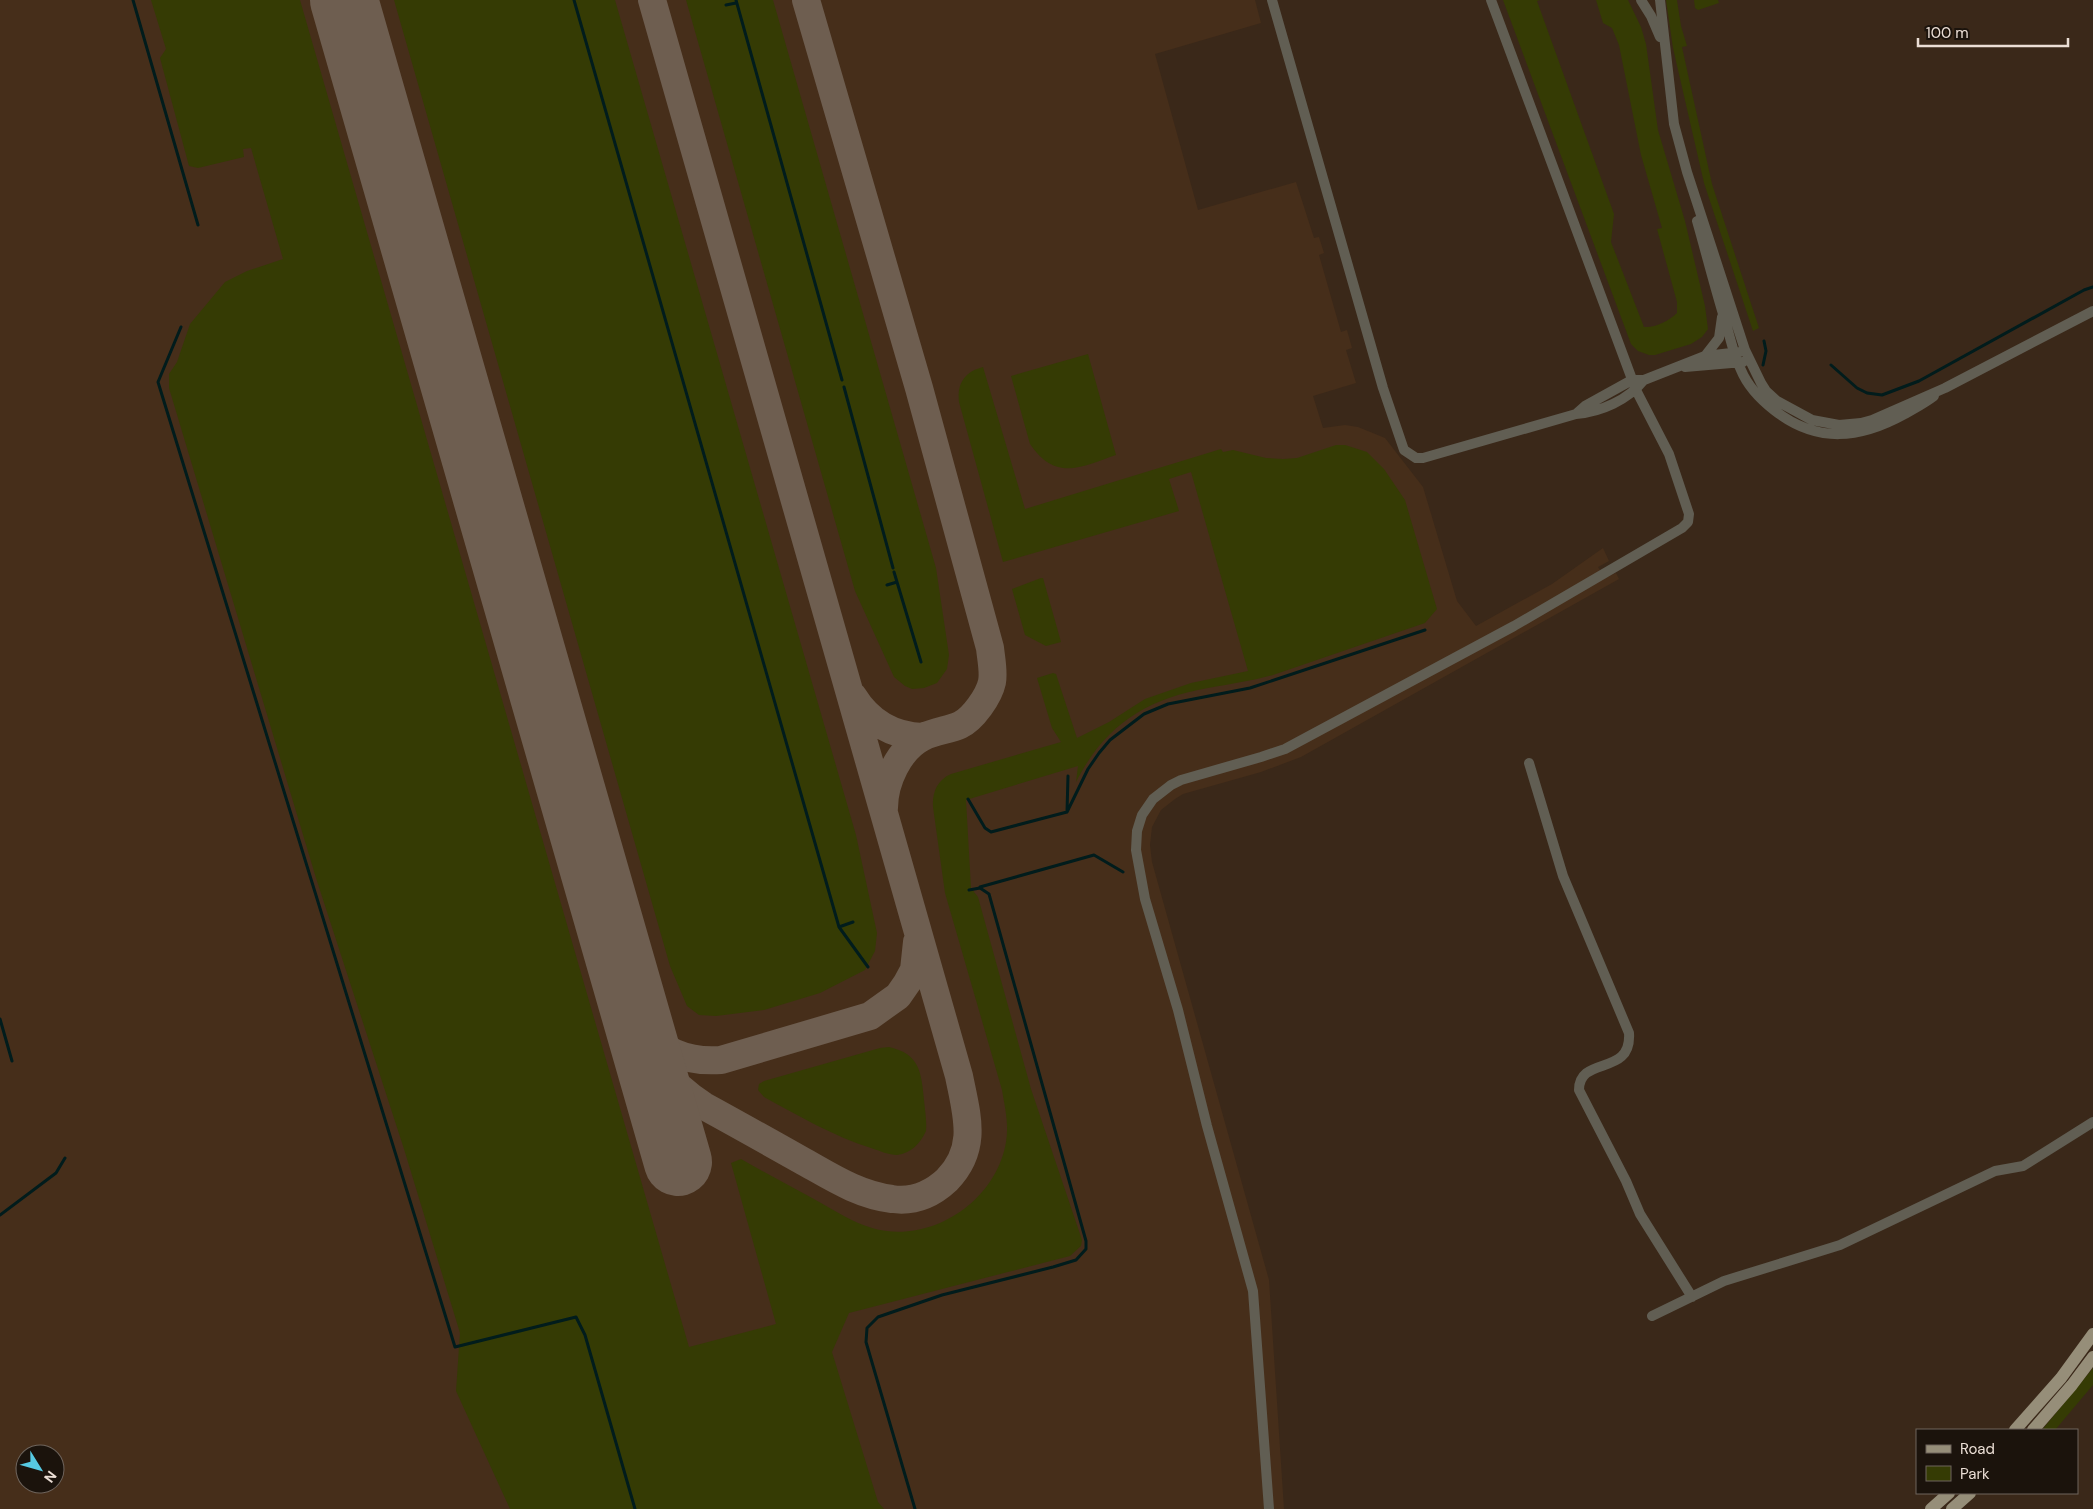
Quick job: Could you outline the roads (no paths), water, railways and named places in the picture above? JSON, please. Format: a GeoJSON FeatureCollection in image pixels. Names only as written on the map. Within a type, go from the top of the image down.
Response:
{"type":"FeatureCollection","features":[{"type":"Feature","properties":{"kind":"main road"},"geometry":{"type":"LineString","coordinates":[[2016,1429],[2061,1378],[2093,1334]]}},
{"type":"Feature","properties":{"kind":"main road"},"geometry":{"type":"LineString","coordinates":[[2034,1429],[2072,1385],[2093,1357]]}},
{"type":"Feature","properties":{"kind":"main road"},"geometry":{"type":"LineString","coordinates":[[1931,1509],[1948,1494]]}},
{"type":"Feature","properties":{"kind":"main road"},"geometry":{"type":"LineString","coordinates":[[1952,1509],[1969,1494]]}},
{"type":"Feature","properties":{"kind":"street"},"geometry":{"type":"LineString","coordinates":[[1272,0],[1383,388],[1404,450],[1416,458],[1423,458],[1576,414],[1589,413],[1628,396],[1644,380]]}},
{"type":"Feature","properties":{"kind":"street"},"geometry":{"type":"LineString","coordinates":[[1270,1509],[1254,1291],[1178,1010],[1145,899],[1136,860],[1137,831],[1147,808],[1160,793],[1171,785],[1181,780],[1285,749],[1514,626],[1682,528],[1688,522],[1690,514],[1669,454],[1632,380],[1491,0]]}},
{"type":"Feature","properties":{"kind":"street"},"geometry":{"type":"LineString","coordinates":[[1641,0],[1654,22],[1665,54]]}},
{"type":"Feature","properties":{"kind":"street"},"geometry":{"type":"LineString","coordinates":[[1660,0],[1674,124],[1694,194],[1701,209],[1747,354],[1761,383],[1771,397],[1797,414],[1820,423],[1839,425],[1866,422],[1945,388],[2093,311]]}},
{"type":"Feature","properties":{"kind":"street"},"geometry":{"type":"LineString","coordinates":[[1694,194],[1695,212],[1736,359],[1746,380],[1763,402],[1800,426],[1824,432],[1844,434],[1876,428],[1928,401],[1945,388]]}},
{"type":"Feature","properties":{"kind":"street"},"geometry":{"type":"LineString","coordinates":[[1576,414],[1585,406],[1632,380],[1644,380],[1704,356],[1719,338],[1722,311]]}},
{"type":"Feature","properties":{"kind":"street"},"geometry":{"type":"LineString","coordinates":[[1672,370],[1736,359],[1747,354]]}},
{"type":"Feature","properties":{"kind":"street"},"geometry":{"type":"LineString","coordinates":[[1704,356],[1736,359]]}},
{"type":"Feature","properties":{"kind":"street"},"geometry":{"type":"LineString","coordinates":[[1529,763],[1563,876],[1629,1033],[1628,1049],[1622,1058],[1586,1072],[1579,1082],[1579,1090],[1626,1181],[1640,1214],[1692,1297]]}},
{"type":"Feature","properties":{"kind":"street"},"geometry":{"type":"LineString","coordinates":[[1652,1316],[1740,1274],[1840,1245],[1995,1171],[2023,1166],[2047,1149],[2093,1122]]}},
{"type":"Feature","properties":{"kind":"waterway"},"geometry":{"type":"LineString","coordinates":[[133,0],[198,225]]}},
{"type":"Feature","properties":{"kind":"waterway"},"geometry":{"type":"LineString","coordinates":[[574,0],[839,927],[868,967]]}},
{"type":"Feature","properties":{"kind":"waterway"},"geometry":{"type":"LineString","coordinates":[[736,0],[842,380]]}},
{"type":"Feature","properties":{"kind":"waterway"},"geometry":{"type":"LineString","coordinates":[[726,5],[736,3]]}},
{"type":"Feature","properties":{"kind":"waterway"},"geometry":{"type":"LineString","coordinates":[[1831,365],[1857,388],[1867,393],[1882,395],[1919,381],[2084,290],[2093,287]]}},
{"type":"Feature","properties":{"kind":"waterway"},"geometry":{"type":"LineString","coordinates":[[181,327],[158,382],[455,1347],[576,1317],[585,1335],[635,1509]]}},
{"type":"Feature","properties":{"kind":"waterway"},"geometry":{"type":"LineString","coordinates":[[1763,365],[1766,351],[1764,341]]}},
{"type":"Feature","properties":{"kind":"waterway"},"geometry":{"type":"LineString","coordinates":[[844,387],[893,568]]}},
{"type":"Feature","properties":{"kind":"waterway"},"geometry":{"type":"LineString","coordinates":[[887,585],[897,582],[894,572]]}},
{"type":"Feature","properties":{"kind":"waterway"},"geometry":{"type":"LineString","coordinates":[[897,582],[921,662]]}},
{"type":"Feature","properties":{"kind":"waterway"},"geometry":{"type":"LineString","coordinates":[[1067,812],[1088,769],[1099,753],[1110,740],[1144,714],[1168,704],[1250,688],[1425,630]]}},
{"type":"Feature","properties":{"kind":"waterway"},"geometry":{"type":"LineString","coordinates":[[968,799],[985,828],[991,832],[1067,812],[1068,776]]}},
{"type":"Feature","properties":{"kind":"waterway"},"geometry":{"type":"LineString","coordinates":[[980,887],[1094,855],[1123,872]]}},
{"type":"Feature","properties":{"kind":"waterway"},"geometry":{"type":"LineString","coordinates":[[915,1509],[866,1342],[867,1328],[878,1317],[942,1295],[1076,1260],[1086,1249],[1086,1241],[989,894],[980,888],[969,890]]}},
{"type":"Feature","properties":{"kind":"waterway"},"geometry":{"type":"LineString","coordinates":[[839,927],[853,922]]}},
{"type":"Feature","properties":{"kind":"waterway"},"geometry":{"type":"LineString","coordinates":[[0,1019],[12,1061]]}},
{"type":"Feature","properties":{"kind":"waterway"},"geometry":{"type":"LineString","coordinates":[[0,1215],[56,1173],[65,1158]]}}]}
